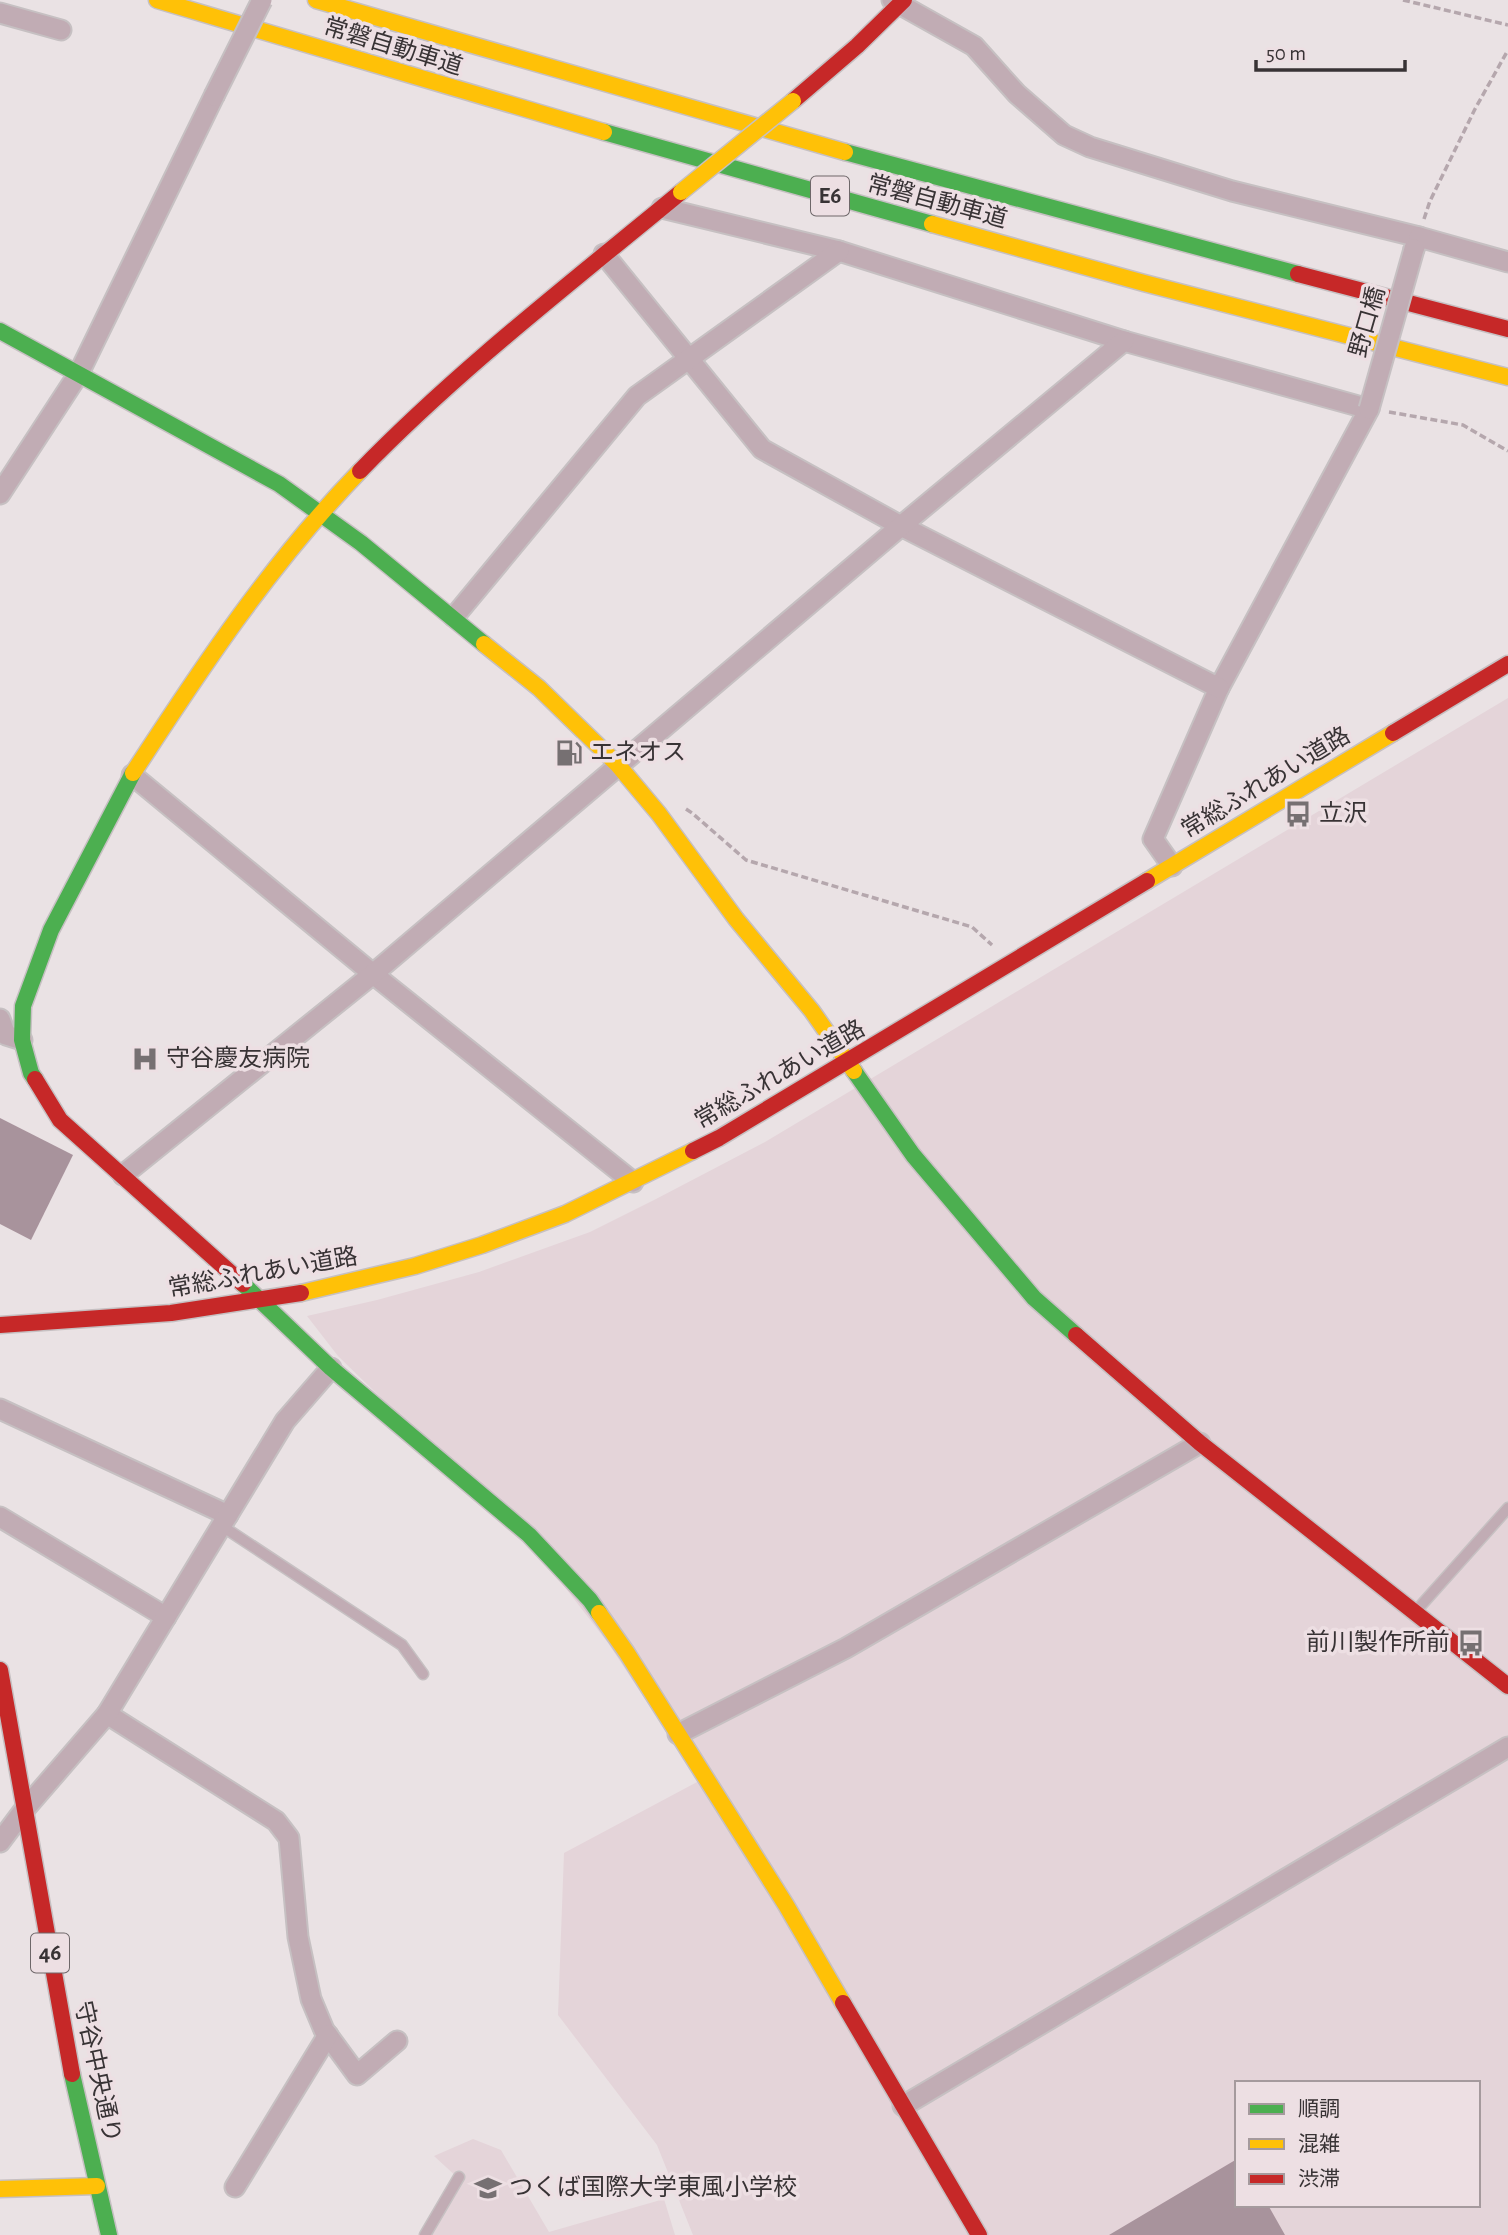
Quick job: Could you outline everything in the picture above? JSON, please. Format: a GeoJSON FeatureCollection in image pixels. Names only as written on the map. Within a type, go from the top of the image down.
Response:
{"type":"FeatureCollection","features":[{"type":"Feature","properties":{"kind":"main road","name":"常磐自動車道"},"geometry":{"type":"LineString","coordinates":[[156,0],[687,157],[1144,283],[1508,377]]}},
{"type":"Feature","properties":{"kind":"main road","name":"常磐自動車道"},"geometry":{"type":"LineString","coordinates":[[316,0],[756,128],[1154,237],[1508,329]]}},
{"type":"Feature","properties":{"kind":"main road"},"geometry":{"type":"LineString","coordinates":[[899,1],[857,46],[793,101],[604,254],[465,372],[392,438],[318,514],[210,654],[132,775],[51,930],[23,1006],[22,1040],[32,1073],[60,1120],[261,1300],[331,1368],[529,1535],[590,1600],[627,1653],[786,1905],[979,2235]]}},
{"type":"Feature","properties":{"kind":"main road"},"geometry":{"type":"LineString","coordinates":[[0,331],[279,484],[361,543],[539,688],[618,765],[659,814],[736,919],[812,1011],[913,1155],[1034,1298],[1200,1443],[1508,1686]]}},
{"type":"Feature","properties":{"kind":"main road","name":"常総ふれあい道路"},"geometry":{"type":"LineString","coordinates":[[0,1325],[158,1314],[261,1300],[362,1280],[482,1245],[565,1214],[719,1138],[1508,664]]}},
{"type":"Feature","properties":{"kind":"main road","name":"守谷中央通り"},"geometry":{"type":"LineString","coordinates":[[0,1670],[74,2082],[109,2235]]}},
{"type":"Feature","properties":{"kind":"main road"},"geometry":{"type":"LineString","coordinates":[[0,2189],[97,2186]]}},
{"type":"Feature","properties":{"kind":"street"},"geometry":{"type":"LineString","coordinates":[[0,494],[79,373],[262,0]]}},
{"type":"Feature","properties":{"kind":"street"},"geometry":{"type":"LineString","coordinates":[[899,1],[974,46],[1017,94],[1064,135],[1090,147],[1232,191],[1417,243],[1508,262]]}},
{"type":"Feature","properties":{"kind":"street"},"geometry":{"type":"LineString","coordinates":[[0,13],[61,30]]}},
{"type":"Feature","properties":{"kind":"street"},"geometry":{"type":"LineString","coordinates":[[662,208],[839,251],[1124,341],[1369,409]]}},
{"type":"Feature","properties":{"kind":"street","name":"野口橋"},"geometry":{"type":"LineString","coordinates":[[1172,866],[1153,839],[1219,688],[1369,409],[1417,243]]}},
{"type":"Feature","properties":{"kind":"street"},"geometry":{"type":"LineString","coordinates":[[454,617],[637,396],[839,251]]}},
{"type":"Feature","properties":{"kind":"street"},"geometry":{"type":"LineString","coordinates":[[604,254],[762,449],[901,526],[1219,688]]}},
{"type":"Feature","properties":{"kind":"street"},"geometry":{"type":"LineString","coordinates":[[123,1175],[373,974],[901,526],[1124,341]]}},
{"type":"Feature","properties":{"kind":"street"},"geometry":{"type":"LineString","coordinates":[[132,775],[373,974],[633,1182]]}},
{"type":"Feature","properties":{"kind":"street"},"geometry":{"type":"LineString","coordinates":[[0,1019],[6,1035],[22,1040]]}},
{"type":"Feature","properties":{"kind":"street"},"geometry":{"type":"LineString","coordinates":[[2,1833],[107,1714],[285,1421],[331,1368]]}},
{"type":"Feature","properties":{"kind":"street"},"geometry":{"type":"LineString","coordinates":[[0,1409],[225,1521]]}},
{"type":"Feature","properties":{"kind":"street"},"geometry":{"type":"LineString","coordinates":[[678,1734],[846,1648],[1200,1443]]}},
{"type":"Feature","properties":{"kind":"street"},"geometry":{"type":"LineString","coordinates":[[0,1517],[166,1617]]}},
{"type":"Feature","properties":{"kind":"street"},"geometry":{"type":"LineString","coordinates":[[107,1714],[276,1821],[289,1838],[298,1937],[311,1999],[328,2035],[357,2075],[397,2041]]}},
{"type":"Feature","properties":{"kind":"street"},"geometry":{"type":"LineString","coordinates":[[903,2106],[1508,1747]]}},
{"type":"Feature","properties":{"kind":"street"},"geometry":{"type":"LineString","coordinates":[[235,2187],[328,2035]]}},
{"type":"Feature","properties":{"kind":"lane"},"geometry":{"type":"LineString","coordinates":[[1416,1611],[1508,1508]]}},
{"type":"Feature","properties":{"kind":"lane"},"geometry":{"type":"LineString","coordinates":[[225,1521],[402,1645],[423,1674]]}},
{"type":"Feature","properties":{"kind":"lane"},"geometry":{"type":"LineString","coordinates":[[425,2235],[458,2178]]}},
{"type":"Feature","properties":{"kind":"path"},"geometry":{"type":"LineString","coordinates":[[1403,0],[1508,25]]}},
{"type":"Feature","properties":{"kind":"path"},"geometry":{"type":"LineString","coordinates":[[1417,243],[1430,201],[1475,109],[1508,50]]}},
{"type":"Feature","properties":{"kind":"path"},"geometry":{"type":"LineString","coordinates":[[1369,409],[1463,425],[1508,451]]}},
{"type":"Feature","properties":{"kind":"path"},"geometry":{"type":"LineString","coordinates":[[659,814],[678,806],[692,813],[746,860],[972,927],[1012,963]]}},
{"type":"Feature","properties":{"kind":"shaded area"},"geometry":{"type":"Polygon","coordinates":[[[1508,698],[1508,2235],[693,2235],[657,2145],[558,2015],[564,1853],[699,1781],[608,1643],[533,1546],[338,1356],[307,1316],[479,1272],[590,1232],[765,1142],[1508,698]]]}},
{"type":"Feature","properties":{"kind":"shaded area","name":"つくば国際大学東風小学校"},"geometry":{"type":"Polygon","coordinates":[[[473,2139],[501,2150],[549,2232],[664,2199],[675,2235],[425,2235],[458,2178],[434,2156],[473,2139]]]}},
{"type":"Feature","properties":{"kind":"building"},"geometry":{"type":"Polygon","coordinates":[[[0,1118],[73,1155],[31,1240],[0,1224],[0,1118]]]}},
{"type":"Feature","properties":{"kind":"building"},"geometry":{"type":"Polygon","coordinates":[[[1235,2160],[1235,2207],[1269,2207],[1285,2235],[1109,2235],[1235,2160]]]}},
{"type":"Feature","properties":{"kind":"traffic: fast"},"geometry":{"type":"LineString","coordinates":[[604,132],[932,224]]}},
{"type":"Feature","properties":{"kind":"traffic: fast"},"geometry":{"type":"LineString","coordinates":[[845,152],[1298,274]]}},
{"type":"Feature","properties":{"kind":"traffic: fast"},"geometry":{"type":"LineString","coordinates":[[0,331],[279,484],[361,543],[484,644]]}},
{"type":"Feature","properties":{"kind":"traffic: fast"},"geometry":{"type":"LineString","coordinates":[[35,1079],[22,1040],[23,1006],[51,930],[133,773]]}},
{"type":"Feature","properties":{"kind":"traffic: fast"},"geometry":{"type":"LineString","coordinates":[[854,1071],[913,1155],[1034,1298],[1076,1335]]}},
{"type":"Feature","properties":{"kind":"traffic: fast"},"geometry":{"type":"LineString","coordinates":[[243,1284],[331,1368],[529,1535],[599,1613]]}},
{"type":"Feature","properties":{"kind":"traffic: fast"},"geometry":{"type":"LineString","coordinates":[[72,2074],[109,2235]]}},
{"type":"Feature","properties":{"kind":"traffic: slow"},"geometry":{"type":"LineString","coordinates":[[157,0],[604,132]]}},
{"type":"Feature","properties":{"kind":"traffic: slow"},"geometry":{"type":"LineString","coordinates":[[316,0],[845,152]]}},
{"type":"Feature","properties":{"kind":"traffic: slow"},"geometry":{"type":"LineString","coordinates":[[681,192],[793,101]]}},
{"type":"Feature","properties":{"kind":"traffic: slow"},"geometry":{"type":"LineString","coordinates":[[932,224],[1144,283],[1508,377]]}},
{"type":"Feature","properties":{"kind":"traffic: slow"},"geometry":{"type":"LineString","coordinates":[[133,773],[185,694],[267,579],[360,471]]}},
{"type":"Feature","properties":{"kind":"traffic: slow"},"geometry":{"type":"LineString","coordinates":[[484,644],[539,688],[618,765],[659,814],[736,919],[812,1011],[854,1071]]}},
{"type":"Feature","properties":{"kind":"traffic: slow"},"geometry":{"type":"LineString","coordinates":[[1147,881],[1393,733]]}},
{"type":"Feature","properties":{"kind":"traffic: slow"},"geometry":{"type":"LineString","coordinates":[[301,1293],[415,1266],[482,1245],[565,1214],[693,1151]]}},
{"type":"Feature","properties":{"kind":"traffic: slow"},"geometry":{"type":"LineString","coordinates":[[599,1613],[786,1905],[843,2003]]}},
{"type":"Feature","properties":{"kind":"traffic: slow"},"geometry":{"type":"LineString","coordinates":[[0,2189],[97,2186]]}},
{"type":"Feature","properties":{"kind":"traffic: jam"},"geometry":{"type":"LineString","coordinates":[[793,101],[857,46],[904,0]]}},
{"type":"Feature","properties":{"kind":"traffic: jam"},"geometry":{"type":"LineString","coordinates":[[360,471],[476,362],[681,192]]}},
{"type":"Feature","properties":{"kind":"traffic: jam"},"geometry":{"type":"LineString","coordinates":[[1298,274],[1508,329]]}},
{"type":"Feature","properties":{"kind":"traffic: jam"},"geometry":{"type":"LineString","coordinates":[[1393,733],[1508,664]]}},
{"type":"Feature","properties":{"kind":"traffic: jam"},"geometry":{"type":"LineString","coordinates":[[693,1151],[719,1138],[1147,881]]}},
{"type":"Feature","properties":{"kind":"traffic: jam"},"geometry":{"type":"LineString","coordinates":[[35,1079],[60,1120],[243,1284]]}},
{"type":"Feature","properties":{"kind":"traffic: jam"},"geometry":{"type":"LineString","coordinates":[[0,1325],[171,1313],[301,1293]]}},
{"type":"Feature","properties":{"kind":"traffic: jam"},"geometry":{"type":"LineString","coordinates":[[1076,1335],[1200,1443],[1508,1686]]}},
{"type":"Feature","properties":{"kind":"traffic: jam"},"geometry":{"type":"LineString","coordinates":[[0,1670],[72,2074]]}},
{"type":"Feature","properties":{"kind":"traffic: jam"},"geometry":{"type":"LineString","coordinates":[[843,2003],[979,2235]]}},
{"type":"Feature","properties":{"kind":"place","name":"エネオス"},"geometry":{"type":"Point","coordinates":[569,753]}},
{"type":"Feature","properties":{"kind":"place","name":"立沢"},"geometry":{"type":"Point","coordinates":[1298,814]}},
{"type":"Feature","properties":{"kind":"place","name":"守谷慶友病院"},"geometry":{"type":"Point","coordinates":[145,1059]}},
{"type":"Feature","properties":{"kind":"place","name":"前川製作所前"},"geometry":{"type":"Point","coordinates":[1471,1643]}},
{"type":"Feature","properties":{"kind":"place","name":"つくば国際大学東風小学校"},"geometry":{"type":"Point","coordinates":[488,2188]}}]}
